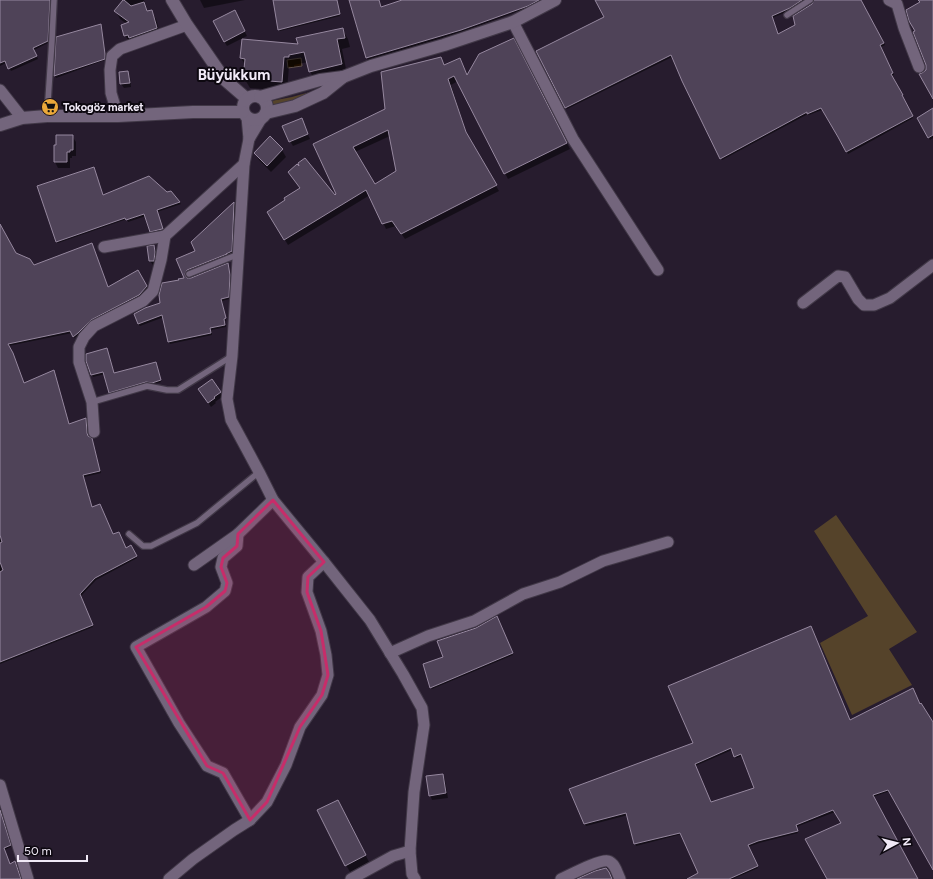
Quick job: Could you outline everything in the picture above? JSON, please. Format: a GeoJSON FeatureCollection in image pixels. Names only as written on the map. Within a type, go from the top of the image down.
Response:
{"type":"FeatureCollection","features":[{"type":"Feature","properties":{"kind":"street"},"geometry":{"type":"LineString","coordinates":[[172,0],[186,25],[225,80],[247,99]]}},
{"type":"Feature","properties":{"kind":"street"},"geometry":{"type":"LineString","coordinates":[[415,879],[412,874],[410,851],[414,792],[424,725],[422,708],[370,620],[273,500],[260,472],[231,420],[227,399],[232,356],[244,164],[249,139],[243,105],[247,99],[253,96],[260,97],[320,80],[343,77],[371,66],[513,22],[555,0]]}},
{"type":"Feature","properties":{"kind":"street"},"geometry":{"type":"LineString","coordinates":[[889,0],[897,4],[904,28],[919,67]]}},
{"type":"Feature","properties":{"kind":"street"},"geometry":{"type":"LineString","coordinates":[[513,22],[574,139],[658,270]]}},
{"type":"Feature","properties":{"kind":"street"},"geometry":{"type":"LineString","coordinates":[[118,116],[111,93],[110,70],[112,56],[120,49],[186,25]]}},
{"type":"Feature","properties":{"kind":"street"},"geometry":{"type":"LineString","coordinates":[[0,125],[22,118],[46,116],[118,116],[193,112],[245,115],[254,121],[264,116],[295,106],[323,93],[343,77]]}},
{"type":"Feature","properties":{"kind":"street"},"geometry":{"type":"LineString","coordinates":[[0,90],[22,118]]}},
{"type":"Feature","properties":{"kind":"street"},"geometry":{"type":"LineString","coordinates":[[249,139],[264,116],[267,106],[266,102],[260,97]]}},
{"type":"Feature","properties":{"kind":"street"},"geometry":{"type":"LineString","coordinates":[[104,247],[165,236],[244,164]]}},
{"type":"Feature","properties":{"kind":"street"},"geometry":{"type":"LineString","coordinates":[[94,432],[92,402],[78,362],[79,347],[94,326],[142,301],[153,291],[161,260],[165,236]]}},
{"type":"Feature","properties":{"kind":"street"},"geometry":{"type":"LineString","coordinates":[[803,303],[838,276],[844,277],[858,299],[864,305],[874,305],[890,298],[933,265]]}},
{"type":"Feature","properties":{"kind":"street"},"geometry":{"type":"LineString","coordinates":[[194,565],[238,534],[273,500]]}},
{"type":"Feature","properties":{"kind":"street"},"geometry":{"type":"LineString","coordinates":[[238,534],[237,546],[223,558],[221,567],[227,583],[225,592],[206,607],[136,647],[207,766],[223,773],[250,820]]}},
{"type":"Feature","properties":{"kind":"street"},"geometry":{"type":"LineString","coordinates":[[390,653],[428,636],[474,621],[523,594],[560,582],[603,561],[668,542]]}},
{"type":"Feature","properties":{"kind":"street"},"geometry":{"type":"LineString","coordinates":[[169,879],[193,859],[250,820],[268,802],[286,766],[300,727],[322,695],[328,675],[326,655],[322,630],[307,592],[308,577],[324,562]]}},
{"type":"Feature","properties":{"kind":"street"},"geometry":{"type":"LineString","coordinates":[[1,790],[28,879]]}},
{"type":"Feature","properties":{"kind":"street"},"geometry":{"type":"LineString","coordinates":[[351,879],[394,856],[410,851]]}},
{"type":"Feature","properties":{"kind":"street"},"geometry":{"type":"LineString","coordinates":[[561,879],[601,861],[609,861],[614,866],[620,879]]}},
{"type":"Feature","properties":{"kind":"lane"},"geometry":{"type":"LineString","coordinates":[[46,116],[54,0]]}},
{"type":"Feature","properties":{"kind":"lane"},"geometry":{"type":"LineString","coordinates":[[786,15],[810,0]]}},
{"type":"Feature","properties":{"kind":"lane"},"geometry":{"type":"LineString","coordinates":[[189,274],[239,254]]}},
{"type":"Feature","properties":{"kind":"lane"},"geometry":{"type":"LineString","coordinates":[[92,402],[147,386],[167,390],[178,390],[232,356]]}},
{"type":"Feature","properties":{"kind":"lane"},"geometry":{"type":"LineString","coordinates":[[128,534],[144,546],[151,546],[197,523],[260,472]]}},
{"type":"Feature","properties":{"kind":"highlighted area"},"geometry":{"type":"Polygon","coordinates":[[[273,500],[324,562],[308,577],[307,592],[321,631],[328,675],[322,695],[300,727],[267,802],[250,820],[223,773],[207,766],[136,647],[206,607],[225,591],[227,583],[221,567],[223,558],[237,546],[238,534],[273,500]]]}},
{"type":"Feature","properties":{"kind":"shaded area"},"geometry":{"type":"Polygon","coordinates":[[[301,58],[302,66],[288,68],[287,60],[301,58]]]}},
{"type":"Feature","properties":{"kind":"shaded area"},"geometry":{"type":"Polygon","coordinates":[[[317,90],[295,102],[272,108],[271,101],[317,90]]]}},
{"type":"Feature","properties":{"kind":"shaded area"},"geometry":{"type":"Polygon","coordinates":[[[836,515],[917,632],[889,649],[912,685],[852,715],[820,643],[868,616],[814,531],[836,515]]]}},
{"type":"Feature","properties":{"kind":"building"},"geometry":{"type":"Polygon","coordinates":[[[0,0],[50,0],[48,41],[33,48],[37,56],[8,69],[5,61],[0,63],[0,0]]]}},
{"type":"Feature","properties":{"kind":"building"},"geometry":{"type":"Polygon","coordinates":[[[123,0],[131,6],[144,2],[147,11],[152,10],[157,28],[129,38],[128,35],[124,36],[121,25],[129,22],[114,11],[123,0]]]}},
{"type":"Feature","properties":{"kind":"building"},"geometry":{"type":"Polygon","coordinates":[[[273,0],[337,0],[340,14],[278,30],[273,0]]]}},
{"type":"Feature","properties":{"kind":"building"},"geometry":{"type":"Polygon","coordinates":[[[349,0],[379,0],[381,7],[402,0],[539,0],[528,6],[461,30],[366,58],[349,0]]]}},
{"type":"Feature","properties":{"kind":"building"},"geometry":{"type":"Polygon","coordinates":[[[595,0],[802,0],[790,8],[772,16],[778,34],[795,25],[793,16],[812,4],[814,0],[861,0],[884,43],[880,45],[893,73],[891,74],[913,116],[846,152],[821,108],[807,114],[807,112],[720,159],[671,55],[565,108],[536,51],[604,17],[595,0]]]}},
{"type":"Feature","properties":{"kind":"building"},"geometry":{"type":"Polygon","coordinates":[[[918,0],[933,0],[933,99],[919,74],[926,70],[926,65],[913,32],[915,31],[909,21],[906,10],[920,2],[918,0]]]}},
{"type":"Feature","properties":{"kind":"building"},"geometry":{"type":"Polygon","coordinates":[[[235,10],[245,31],[224,42],[213,21],[235,10]]]}},
{"type":"Feature","properties":{"kind":"building"},"geometry":{"type":"Polygon","coordinates":[[[101,24],[105,59],[54,76],[56,37],[101,24]]]}},
{"type":"Feature","properties":{"kind":"building"},"geometry":{"type":"Polygon","coordinates":[[[343,28],[345,38],[337,39],[342,64],[309,72],[304,52],[289,55],[289,57],[284,57],[282,82],[243,79],[245,59],[240,58],[242,39],[298,44],[296,38],[343,28]]]}},
{"type":"Feature","properties":{"kind":"building"},"geometry":{"type":"Polygon","coordinates":[[[514,38],[567,143],[504,174],[454,76],[448,79],[466,132],[497,185],[401,234],[392,221],[382,224],[366,190],[284,240],[267,212],[285,200],[284,198],[300,188],[288,172],[297,164],[299,166],[298,163],[305,158],[335,195],[336,194],[313,144],[385,109],[381,72],[441,57],[444,65],[460,58],[467,75],[479,54],[514,38]],[[388,130],[353,147],[375,184],[396,171],[388,130]]]}},
{"type":"Feature","properties":{"kind":"building"},"geometry":{"type":"Polygon","coordinates":[[[128,71],[130,83],[120,84],[119,72],[128,71]]]}},
{"type":"Feature","properties":{"kind":"building"},"geometry":{"type":"Polygon","coordinates":[[[933,108],[933,135],[928,138],[917,118],[933,108]]]}},
{"type":"Feature","properties":{"kind":"building"},"geometry":{"type":"Polygon","coordinates":[[[302,118],[308,134],[289,142],[282,126],[302,118]]]}},
{"type":"Feature","properties":{"kind":"building"},"geometry":{"type":"Polygon","coordinates":[[[56,135],[73,135],[73,150],[67,152],[67,162],[54,162],[54,145],[56,145],[56,135]]]}},
{"type":"Feature","properties":{"kind":"building"},"geometry":{"type":"Polygon","coordinates":[[[270,136],[283,149],[267,166],[254,153],[270,136]]]}},
{"type":"Feature","properties":{"kind":"building"},"geometry":{"type":"Polygon","coordinates":[[[94,167],[103,195],[149,176],[167,192],[171,191],[180,202],[157,210],[163,229],[150,232],[144,214],[126,220],[125,218],[56,242],[37,186],[94,167]]]}},
{"type":"Feature","properties":{"kind":"building"},"geometry":{"type":"Polygon","coordinates":[[[234,202],[232,251],[187,270],[185,274],[187,278],[191,278],[228,263],[230,275],[229,297],[221,299],[226,318],[224,319],[225,325],[210,328],[211,333],[168,342],[162,315],[138,324],[134,314],[145,308],[160,303],[159,295],[162,283],[184,278],[176,259],[195,251],[191,242],[234,202]]]}},
{"type":"Feature","properties":{"kind":"building"},"geometry":{"type":"Polygon","coordinates":[[[0,224],[16,253],[30,259],[34,265],[92,243],[108,287],[138,270],[147,286],[139,295],[91,320],[73,337],[70,331],[8,344],[13,353],[24,383],[54,370],[69,424],[86,418],[87,433],[88,436],[92,438],[100,471],[83,475],[92,507],[100,504],[113,534],[119,532],[126,548],[131,545],[137,556],[95,578],[80,594],[93,625],[0,662],[0,572],[3,570],[0,562],[0,543],[2,542],[0,535],[0,224]]]}},
{"type":"Feature","properties":{"kind":"building"},"geometry":{"type":"Polygon","coordinates":[[[154,245],[154,261],[149,261],[147,246],[154,245]]]}},
{"type":"Feature","properties":{"kind":"building"},"geometry":{"type":"Polygon","coordinates":[[[107,348],[114,373],[156,362],[161,380],[152,383],[146,382],[109,393],[103,372],[91,375],[86,361],[86,354],[107,348]]]}},
{"type":"Feature","properties":{"kind":"building"},"geometry":{"type":"Polygon","coordinates":[[[212,379],[221,392],[208,403],[198,389],[212,379]]]}},
{"type":"Feature","properties":{"kind":"building"},"geometry":{"type":"Polygon","coordinates":[[[497,616],[513,653],[430,688],[423,664],[443,657],[437,641],[476,628],[497,616]]]}},
{"type":"Feature","properties":{"kind":"building"},"geometry":{"type":"Polygon","coordinates":[[[811,626],[850,720],[913,688],[920,704],[921,703],[933,722],[933,870],[888,790],[873,795],[918,879],[827,879],[805,839],[841,823],[833,810],[796,825],[798,831],[748,845],[758,866],[729,879],[687,879],[698,873],[680,833],[634,844],[626,813],[584,824],[569,789],[693,743],[668,686],[811,626]],[[731,748],[695,764],[711,802],[754,788],[741,754],[734,757],[731,748]]]}},
{"type":"Feature","properties":{"kind":"building"},"geometry":{"type":"Polygon","coordinates":[[[443,774],[446,793],[429,796],[426,776],[443,774]]]}},
{"type":"Feature","properties":{"kind":"building"},"geometry":{"type":"Polygon","coordinates":[[[338,800],[366,855],[345,866],[317,810],[338,800]]]}},
{"type":"Feature","properties":{"kind":"building"},"geometry":{"type":"Polygon","coordinates":[[[0,810],[11,845],[4,848],[10,864],[15,861],[21,879],[0,879],[0,810]]]}},
{"type":"Feature","properties":{"kind":"building"},"geometry":{"type":"Polygon","coordinates":[[[606,868],[612,879],[577,879],[595,871],[606,868]]]}},
{"type":"Feature","properties":{"kind":"place","name":"Tokogöz market"},"geometry":{"type":"Point","coordinates":[50,107]}},
{"type":"Feature","properties":{"kind":"district","name":"Büyükkum"},"geometry":{"type":"Point","coordinates":[234,75]}}]}
